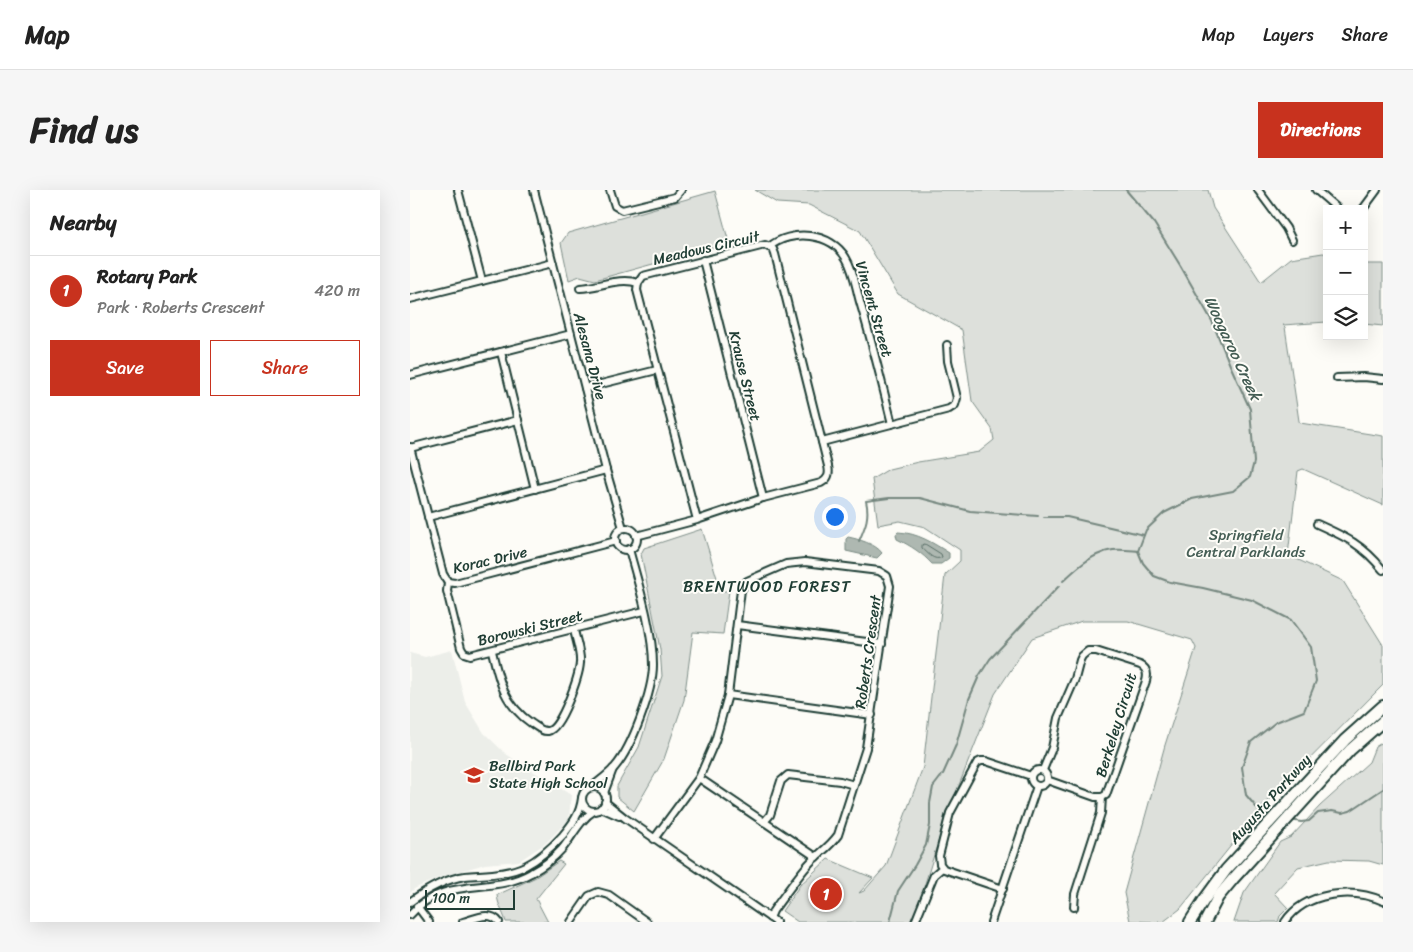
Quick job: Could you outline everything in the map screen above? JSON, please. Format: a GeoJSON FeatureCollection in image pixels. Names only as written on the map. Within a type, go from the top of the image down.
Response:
{"type":"FeatureCollection","features":[{"type":"Feature","properties":{"kind":"main road","name":"Augusta Parkway"},"geometry":{"type":"LineString","coordinates":[[1205,922],[1218,897],[1312,777],[1345,740],[1383,706]]}},
{"type":"Feature","properties":{"kind":"main road","name":"Augusta Parkway"},"geometry":{"type":"LineString","coordinates":[[1190,922],[1226,870],[1264,838],[1320,784],[1350,750],[1383,721]]}},
{"type":"Feature","properties":{"kind":"street"},"geometry":{"type":"LineString","coordinates":[[458,190],[482,281]]}},
{"type":"Feature","properties":{"kind":"street","name":"Alesana Drive"},"geometry":{"type":"LineString","coordinates":[[534,190],[606,470],[623,528]]}},
{"type":"Feature","properties":{"kind":"street"},"geometry":{"type":"LineString","coordinates":[[610,190],[615,206],[622,210],[675,197],[681,190]]}},
{"type":"Feature","properties":{"kind":"street"},"geometry":{"type":"LineString","coordinates":[[1258,190],[1286,228],[1292,240]]}},
{"type":"Feature","properties":{"kind":"street"},"geometry":{"type":"LineString","coordinates":[[1316,190],[1333,205]]}},
{"type":"Feature","properties":{"kind":"street"},"geometry":{"type":"LineString","coordinates":[[1366,205],[1377,190]]}},
{"type":"Feature","properties":{"kind":"street","name":"Vincent Street"},"geometry":{"type":"LineString","coordinates":[[769,247],[776,241],[795,236],[810,235],[825,239],[838,248],[846,258],[870,335],[892,424]]}},
{"type":"Feature","properties":{"kind":"street","name":"Meadows Circuit"},"geometry":{"type":"LineString","coordinates":[[636,536],[696,520],[827,480],[829,473],[822,442],[775,254],[769,247],[761,245],[643,276],[638,283],[657,370],[696,520]]}},
{"type":"Feature","properties":{"kind":"street","name":"Krause Street"},"geometry":{"type":"LineString","coordinates":[[703,260],[764,498]]}},
{"type":"Feature","properties":{"kind":"street"},"geometry":{"type":"LineString","coordinates":[[410,300],[552,263]]}},
{"type":"Feature","properties":{"kind":"street"},"geometry":{"type":"LineString","coordinates":[[580,288],[592,288],[624,280],[638,283]]}},
{"type":"Feature","properties":{"kind":"street"},"geometry":{"type":"LineString","coordinates":[[410,375],[571,334]]}},
{"type":"Feature","properties":{"kind":"street"},"geometry":{"type":"LineString","coordinates":[[822,442],[949,409],[954,405],[957,398],[948,361],[947,345]]}},
{"type":"Feature","properties":{"kind":"street"},"geometry":{"type":"LineString","coordinates":[[501,352],[535,489]]}},
{"type":"Feature","properties":{"kind":"street"},"geometry":{"type":"LineString","coordinates":[[585,388],[657,370]]}},
{"type":"Feature","properties":{"kind":"street"},"geometry":{"type":"LineString","coordinates":[[1337,378],[1383,379]]}},
{"type":"Feature","properties":{"kind":"street"},"geometry":{"type":"LineString","coordinates":[[410,448],[518,420]]}},
{"type":"Feature","properties":{"kind":"street","name":"Korac Drive"},"geometry":{"type":"LineString","coordinates":[[410,448],[443,574],[448,582],[456,583],[616,541]]}},
{"type":"Feature","properties":{"kind":"street"},"geometry":{"type":"LineString","coordinates":[[428,517],[606,470]]}},
{"type":"Feature","properties":{"kind":"street"},"geometry":{"type":"LineString","coordinates":[[1317,524],[1347,537],[1366,550],[1383,570]]}},
{"type":"Feature","properties":{"kind":"street"},"geometry":{"type":"LineString","coordinates":[[623,528],[633,530],[636,536],[636,542],[629,549],[622,549],[616,541],[618,532],[623,528]]}},
{"type":"Feature","properties":{"kind":"street"},"geometry":{"type":"LineString","coordinates":[[410,902],[428,889],[450,880],[463,876],[514,870],[536,860],[572,824],[578,814],[585,791],[614,768],[627,750],[652,678],[653,665],[652,648],[629,549]]}},
{"type":"Feature","properties":{"kind":"street","name":"Roberts Crescent"},"geometry":{"type":"LineString","coordinates":[[654,839],[699,778],[715,741],[728,695],[741,590],[747,581],[786,564],[806,562],[880,571],[887,576],[890,586],[866,748],[838,835],[830,847],[816,856],[807,866],[773,911],[773,920]]}},
{"type":"Feature","properties":{"kind":"street","name":"Borowski Street"},"geometry":{"type":"LineString","coordinates":[[448,582],[447,591],[461,648],[464,653],[470,655],[492,651],[644,611]]}},
{"type":"Feature","properties":{"kind":"street"},"geometry":{"type":"LineString","coordinates":[[737,626],[882,644]]}},
{"type":"Feature","properties":{"kind":"street"},"geometry":{"type":"LineString","coordinates":[[492,651],[500,685],[511,704],[522,716],[542,730],[547,731],[552,729],[565,711],[579,669],[580,660],[574,630]]}},
{"type":"Feature","properties":{"kind":"street","name":"Berkeley Circuit"},"geometry":{"type":"LineString","coordinates":[[1043,770],[1052,748],[1058,718],[1075,679],[1082,656],[1088,651],[1096,651],[1143,666],[1147,671],[1146,681],[1108,793],[1102,797],[1095,797],[1047,780]]}},
{"type":"Feature","properties":{"kind":"street"},"geometry":{"type":"LineString","coordinates":[[728,695],[872,716]]}},
{"type":"Feature","properties":{"kind":"street"},"geometry":{"type":"LineString","coordinates":[[1003,888],[942,868],[939,856],[950,813],[975,765],[979,761],[986,761],[1031,776]]}},
{"type":"Feature","properties":{"kind":"street"},"geometry":{"type":"LineString","coordinates":[[410,915],[417,906],[453,889],[492,885],[530,874],[542,866],[561,850],[589,813],[601,808],[605,802],[604,793],[614,768]]}},
{"type":"Feature","properties":{"kind":"street"},"geometry":{"type":"LineString","coordinates":[[1031,776],[1035,771],[1043,770],[1047,774],[1047,780],[1043,785],[1037,786]]}},
{"type":"Feature","properties":{"kind":"street"},"geometry":{"type":"LineString","coordinates":[[764,822],[770,815],[781,781],[788,775],[840,781],[854,785]]}},
{"type":"Feature","properties":{"kind":"street"},"geometry":{"type":"LineString","coordinates":[[1031,776],[1033,783],[1037,786]]}},
{"type":"Feature","properties":{"kind":"street"},"geometry":{"type":"LineString","coordinates":[[699,778],[816,856]]}},
{"type":"Feature","properties":{"kind":"street"},"geometry":{"type":"LineString","coordinates":[[991,922],[1037,786]]}},
{"type":"Feature","properties":{"kind":"street"},"geometry":{"type":"LineString","coordinates":[[592,787],[598,788],[604,793]]}},
{"type":"Feature","properties":{"kind":"street"},"geometry":{"type":"LineString","coordinates":[[1074,907],[1075,894],[1101,813],[1102,797]]}},
{"type":"Feature","properties":{"kind":"street"},"geometry":{"type":"LineString","coordinates":[[582,798],[587,808],[594,811]]}},
{"type":"Feature","properties":{"kind":"street"},"geometry":{"type":"LineString","coordinates":[[605,802],[654,839],[773,920]]}},
{"type":"Feature","properties":{"kind":"street"},"geometry":{"type":"LineString","coordinates":[[601,808],[625,818]]}},
{"type":"Feature","properties":{"kind":"street"},"geometry":{"type":"LineString","coordinates":[[915,922],[934,875],[942,868]]}},
{"type":"Feature","properties":{"kind":"street"},"geometry":{"type":"LineString","coordinates":[[571,922],[589,896],[598,892],[608,895],[646,922]]}},
{"type":"Feature","properties":{"kind":"street"},"geometry":{"type":"LineString","coordinates":[[1285,922],[1292,912],[1307,902],[1333,895],[1372,896],[1383,901]]}},
{"type":"Feature","properties":{"kind":"street"},"geometry":{"type":"LineString","coordinates":[[417,906],[429,922]]}},
{"type":"Feature","properties":{"kind":"street"},"geometry":{"type":"LineString","coordinates":[[463,922],[490,916],[495,917],[499,922]]}},
{"type":"Feature","properties":{"kind":"shaded area","name":"Bellbird Park State High School"},"geometry":{"type":"Polygon","coordinates":[[[452,650],[465,702],[484,733],[506,754],[571,795],[569,819],[546,843],[519,861],[485,864],[440,877],[414,889],[410,893],[410,653],[425,657],[452,650]]]}},
{"type":"Feature","properties":{"kind":"green space","name":"Springfield Central Parklands"},"geometry":{"type":"Polygon","coordinates":[[[755,190],[1208,190],[1213,208],[1261,282],[1291,258],[1323,253],[1323,322],[1283,325],[1285,327],[1299,421],[1300,423],[1383,436],[1383,505],[1303,469],[1298,471],[1288,555],[1343,581],[1383,645],[1383,685],[1263,806],[1180,909],[1163,922],[1130,921],[1124,893],[1165,745],[1196,648],[1192,640],[1128,621],[1082,621],[1032,638],[995,694],[944,823],[913,922],[798,922],[782,911],[800,885],[828,859],[873,878],[859,893],[864,891],[886,866],[923,767],[945,575],[960,561],[960,550],[925,527],[900,521],[878,525],[872,479],[889,469],[979,452],[994,440],[992,429],[972,401],[962,330],[898,294],[860,231],[809,205],[777,203],[755,190]]]}},
{"type":"Feature","properties":{"kind":"green space"},"geometry":{"type":"Polygon","coordinates":[[[715,191],[729,243],[595,280],[580,276],[569,280],[561,243],[568,233],[715,191]]]}},
{"type":"Feature","properties":{"kind":"green space"},"geometry":{"type":"Polygon","coordinates":[[[1368,264],[1383,264],[1383,326],[1368,324],[1368,264]]]}},
{"type":"Feature","properties":{"kind":"green space"},"geometry":{"type":"Polygon","coordinates":[[[702,529],[721,591],[729,591],[723,634],[693,632],[684,700],[664,759],[634,811],[617,797],[617,786],[639,747],[662,676],[660,649],[641,554],[644,548],[702,529]]]}},
{"type":"Feature","properties":{"kind":"green space"},"geometry":{"type":"Polygon","coordinates":[[[1383,742],[1383,865],[1369,861],[1329,860],[1298,867],[1274,893],[1288,908],[1280,916],[1278,922],[1234,922],[1244,893],[1280,842],[1291,837],[1320,806],[1369,762],[1375,747],[1383,742]]]}},
{"type":"Feature","properties":{"kind":"green space"},"geometry":{"type":"Polygon","coordinates":[[[559,861],[564,864],[536,899],[548,922],[506,922],[497,895],[536,877],[559,861]]]}},
{"type":"Feature","properties":{"kind":"water"},"geometry":{"type":"Polygon","coordinates":[[[898,532],[919,536],[931,542],[949,553],[949,558],[941,564],[932,564],[916,550],[897,539],[896,534],[898,532]]]}},
{"type":"Feature","properties":{"kind":"water"},"geometry":{"type":"Polygon","coordinates":[[[848,537],[871,545],[882,553],[877,558],[846,551],[846,539],[848,537]]]}},
{"type":"Feature","properties":{"kind":"waterway","name":"Woogaroo Creek"},"geometry":{"type":"LineString","coordinates":[[1126,190],[1154,223],[1212,321],[1250,409],[1254,462],[1250,477],[1233,491],[1192,499],[1164,513],[1146,530],[1138,551],[1143,563],[1154,576],[1170,582],[1252,600],[1291,620],[1311,647],[1316,681],[1304,711],[1276,722],[1251,742],[1242,767],[1246,795],[1261,813],[1272,815]]}},
{"type":"Feature","properties":{"kind":"waterway"},"geometry":{"type":"LineString","coordinates":[[859,541],[867,517],[866,501],[889,498],[920,498],[970,511],[1038,516]]}},
{"type":"Feature","properties":{"kind":"waterway"},"geometry":{"type":"LineString","coordinates":[[1044,517],[1067,517],[1144,535]]}},
{"type":"Feature","properties":{"kind":"waterway"},"geometry":{"type":"LineString","coordinates":[[1063,581],[1096,555],[1115,550],[1138,551]]}},
{"type":"Feature","properties":{"kind":"waterway"},"geometry":{"type":"LineString","coordinates":[[890,922],[898,891],[926,845],[930,825],[930,803],[933,787],[943,774],[956,745],[969,699],[979,676],[990,659],[1059,586]]}},
{"type":"Feature","properties":{"kind":"waterway","name":"Woogaroo Creek"},"geometry":{"type":"LineString","coordinates":[[1291,820],[1309,821],[1318,813],[1350,811],[1383,789]]}},
{"type":"Feature","properties":{"kind":"place","name":"Bellbird Park State High School"},"geometry":{"type":"Point","coordinates":[474,775]}},
{"type":"Feature","properties":{"kind":"place","name":"Rotary Park"},"geometry":{"type":"Point","coordinates":[826,894]}},
{"type":"Feature","properties":{"kind":"district","name":"BRENTWOOD FOREST"},"geometry":{"type":"Point","coordinates":[767,586]}}]}
